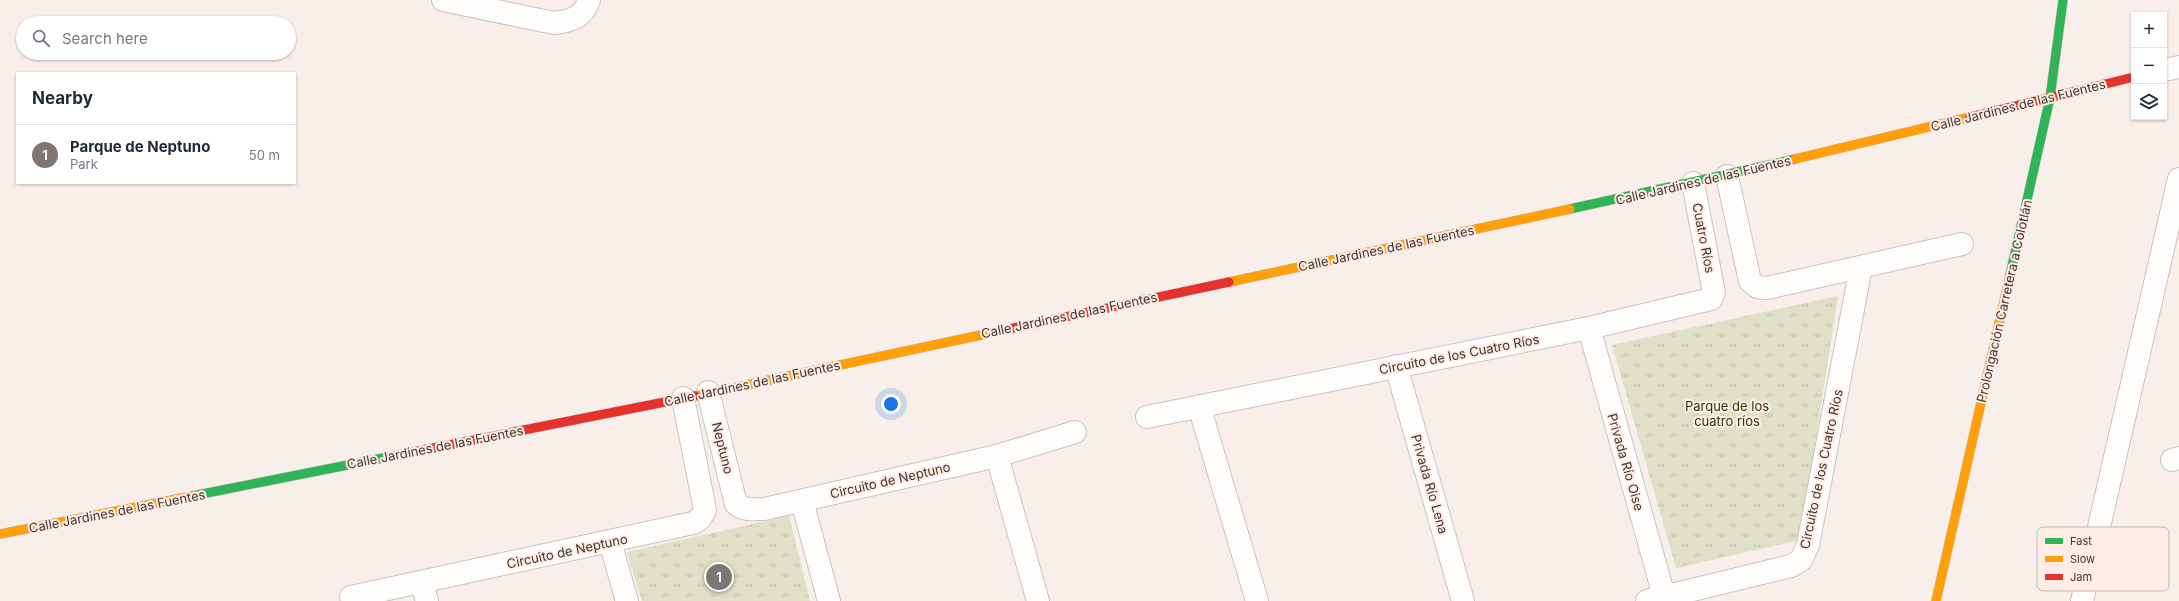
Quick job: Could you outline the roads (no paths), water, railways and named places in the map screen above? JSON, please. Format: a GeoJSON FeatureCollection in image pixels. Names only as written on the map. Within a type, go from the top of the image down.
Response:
{"type":"FeatureCollection","features":[{"type":"Feature","properties":{"kind":"street"},"geometry":{"type":"LineString","coordinates":[[443,0],[554,23],[568,22],[581,16],[589,0]]}},
{"type":"Feature","properties":{"kind":"street","name":"Prolongación Carretera a Colotlán"},"geometry":{"type":"LineString","coordinates":[[1936,601],[2050,98],[2063,0]]}},
{"type":"Feature","properties":{"kind":"street"},"geometry":{"type":"LineString","coordinates":[[2167,69],[2179,67]]}},
{"type":"Feature","properties":{"kind":"street","name":"Calle Jardines de las Fuentes"},"geometry":{"type":"LineString","coordinates":[[0,534],[683,398],[1728,176],[2131,78]]}},
{"type":"Feature","properties":{"kind":"street"},"geometry":{"type":"LineString","coordinates":[[1728,176],[1750,281],[1757,287],[1767,288],[1962,244]]}},
{"type":"Feature","properties":{"kind":"street"},"geometry":{"type":"LineString","coordinates":[[2099,527],[2179,179]]}},
{"type":"Feature","properties":{"kind":"street","name":"Cuatro Ríos"},"geometry":{"type":"LineString","coordinates":[[1693,183],[1714,293]]}},
{"type":"Feature","properties":{"kind":"street","name":"Circuito de los Cuatro Ríos"},"geometry":{"type":"LineString","coordinates":[[1656,598],[1791,566],[1801,560],[1808,545],[1861,267]]}},
{"type":"Feature","properties":{"kind":"street","name":"Circuito de los Cuatro Ríos"},"geometry":{"type":"LineString","coordinates":[[1147,417],[1589,328],[1703,302],[1711,299],[1714,293]]}},
{"type":"Feature","properties":{"kind":"street","name":"Privada Río Oise"},"geometry":{"type":"LineString","coordinates":[[1589,328],[1656,598]]}},
{"type":"Feature","properties":{"kind":"street","name":"Privada Río Lena"},"geometry":{"type":"LineString","coordinates":[[1396,366],[1463,601]]}},
{"type":"Feature","properties":{"kind":"street","name":"Neptuno"},"geometry":{"type":"LineString","coordinates":[[708,392],[736,504]]}},
{"type":"Feature","properties":{"kind":"street","name":"Circuito de Neptuno"},"geometry":{"type":"LineString","coordinates":[[351,598],[425,592],[610,542],[692,523],[700,519],[705,510],[683,398]]}},
{"type":"Feature","properties":{"kind":"street"},"geometry":{"type":"LineString","coordinates":[[1199,406],[1257,601]]}},
{"type":"Feature","properties":{"kind":"street","name":"Circuito de Neptuno"},"geometry":{"type":"LineString","coordinates":[[736,504],[740,508],[764,509],[802,501],[997,456],[1075,432]]}},
{"type":"Feature","properties":{"kind":"street"},"geometry":{"type":"LineString","coordinates":[[997,456],[1038,601]]}},
{"type":"Feature","properties":{"kind":"street"},"geometry":{"type":"LineString","coordinates":[[802,501],[829,601]]}},
{"type":"Feature","properties":{"kind":"street"},"geometry":{"type":"LineString","coordinates":[[610,542],[627,601]]}},
{"type":"Feature","properties":{"kind":"street"},"geometry":{"type":"LineString","coordinates":[[2082,601],[2084,591]]}},
{"type":"Feature","properties":{"kind":"place","name":"Parque de Neptuno"},"geometry":{"type":"Point","coordinates":[719,577]}},
{"type":"Feature","properties":{"kind":"park label","name":"Parque de los cuatro ríos"},"geometry":{"type":"Point","coordinates":[1727,414]}}]}
